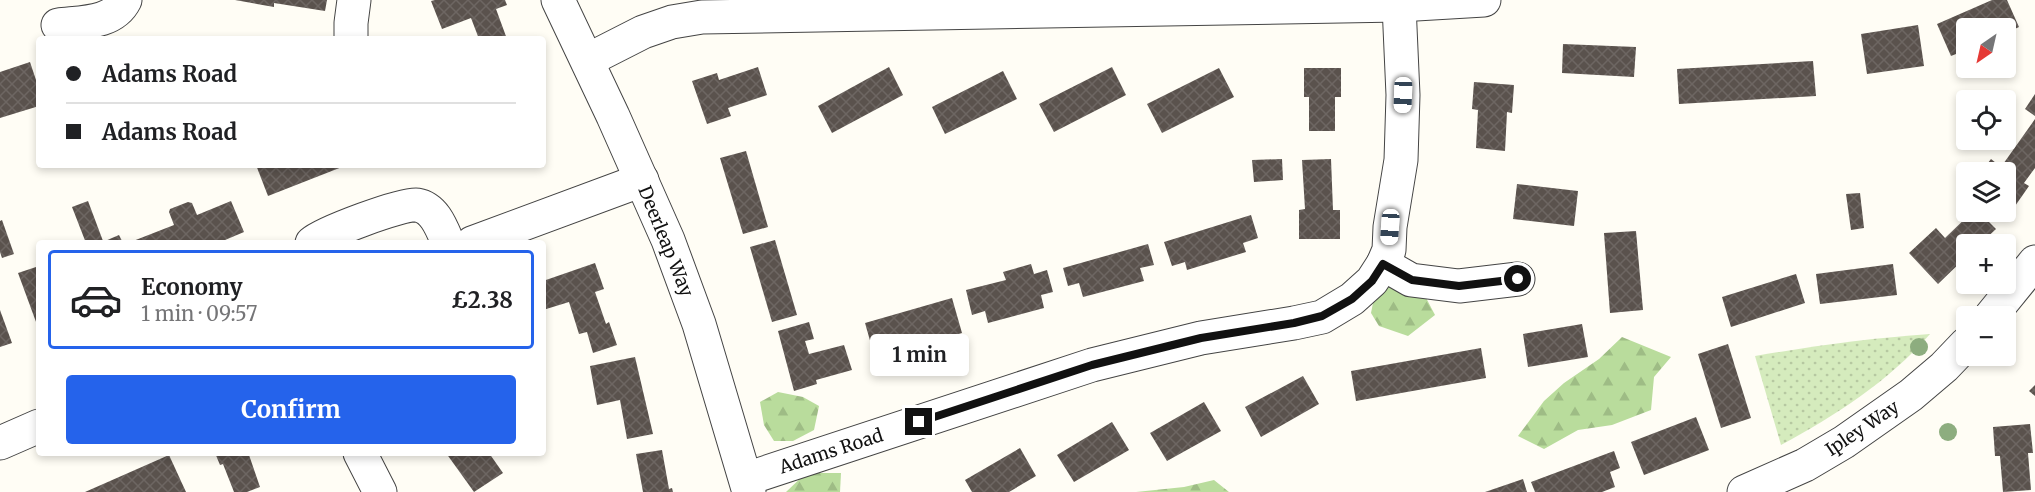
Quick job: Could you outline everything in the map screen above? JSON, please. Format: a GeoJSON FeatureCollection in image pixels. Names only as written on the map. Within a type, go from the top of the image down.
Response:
{"type":"FeatureCollection","features":[{"type":"Feature","properties":{"kind":"street"},"geometry":{"type":"LineString","coordinates":[[58,25],[103,20],[125,0]]}},
{"type":"Feature","properties":{"kind":"street"},"geometry":{"type":"LineString","coordinates":[[351,36],[354,0]]}},
{"type":"Feature","properties":{"kind":"street","name":"Deerleap Way"},"geometry":{"type":"LineString","coordinates":[[558,0],[566,21],[588,60],[668,240],[699,324],[748,485]]}},
{"type":"Feature","properties":{"kind":"street"},"geometry":{"type":"LineString","coordinates":[[588,60],[644,32],[672,22],[702,17],[1399,5],[1484,0]]}},
{"type":"Feature","properties":{"kind":"street","name":"Adams Road"},"geometry":{"type":"LineString","coordinates":[[748,485],[1092,365],[1201,338],[1294,323],[1322,316],[1352,299],[1372,281],[1389,250],[1390,227],[1401,160],[1403,95],[1399,5]]}},
{"type":"Feature","properties":{"kind":"street"},"geometry":{"type":"LineString","coordinates":[[480,240],[642,180]]}},
{"type":"Feature","properties":{"kind":"street"},"geometry":{"type":"LineString","coordinates":[[318,240],[400,207],[416,205],[429,210],[440,224],[447,240]]}},
{"type":"Feature","properties":{"kind":"street"},"geometry":{"type":"LineString","coordinates":[[1999,306],[2035,262]]}},
{"type":"Feature","properties":{"kind":"street"},"geometry":{"type":"LineString","coordinates":[[1383,264],[1412,280],[1459,286],[1518,279]]}},
{"type":"Feature","properties":{"kind":"street","name":"Ipley Way"},"geometry":{"type":"LineString","coordinates":[[1744,492],[1805,465],[1844,442],[1911,395],[1956,354]]}},
{"type":"Feature","properties":{"kind":"street"},"geometry":{"type":"LineString","coordinates":[[0,443],[36,427]]}},
{"type":"Feature","properties":{"kind":"street"},"geometry":{"type":"LineString","coordinates":[[362,456],[380,492]]}},
{"type":"Feature","properties":{"kind":"green space"},"geometry":{"type":"Polygon","coordinates":[[[1396,283],[1424,294],[1435,315],[1408,336],[1379,326],[1371,313],[1376,288],[1396,283]]]}},
{"type":"Feature","properties":{"kind":"green space"},"geometry":{"type":"Polygon","coordinates":[[[1930,334],[1879,382],[1821,422],[1781,445],[1755,356],[1842,343],[1930,334]]]}},
{"type":"Feature","properties":{"kind":"green space"},"geometry":{"type":"Polygon","coordinates":[[[1622,337],[1671,357],[1654,377],[1651,410],[1612,425],[1578,430],[1544,449],[1518,436],[1544,401],[1564,383],[1599,359],[1622,337]]]}},
{"type":"Feature","properties":{"kind":"green space"},"geometry":{"type":"Polygon","coordinates":[[[778,392],[803,397],[819,406],[814,430],[793,441],[774,441],[764,425],[760,402],[778,392]]]}},
{"type":"Feature","properties":{"kind":"green space"},"geometry":{"type":"Polygon","coordinates":[[[806,473],[841,473],[840,492],[786,492],[806,473]]]}},
{"type":"Feature","properties":{"kind":"green space"},"geometry":{"type":"Polygon","coordinates":[[[1214,480],[1229,492],[1136,492],[1184,487],[1214,480]]]}},
{"type":"Feature","properties":{"kind":"building"},"geometry":{"type":"Polygon","coordinates":[[[235,0],[327,0],[325,11],[274,3],[274,7],[235,0]]]}},
{"type":"Feature","properties":{"kind":"building"},"geometry":{"type":"Polygon","coordinates":[[[505,0],[507,5],[496,9],[506,36],[478,36],[471,18],[442,29],[431,1],[505,0]]]}},
{"type":"Feature","properties":{"kind":"building"},"geometry":{"type":"Polygon","coordinates":[[[1992,0],[2007,0],[2015,18],[1956,18],[1956,54],[1951,56],[1937,24],[1992,0]]]}},
{"type":"Feature","properties":{"kind":"building"},"geometry":{"type":"Polygon","coordinates":[[[1918,25],[1924,66],[1867,74],[1861,34],[1918,25]]]}},
{"type":"Feature","properties":{"kind":"building"},"geometry":{"type":"Polygon","coordinates":[[[1563,44],[1636,47],[1634,77],[1562,73],[1563,44]]]}},
{"type":"Feature","properties":{"kind":"building"},"geometry":{"type":"Polygon","coordinates":[[[1813,61],[1816,96],[1679,104],[1677,69],[1813,61]]]}},
{"type":"Feature","properties":{"kind":"building"},"geometry":{"type":"Polygon","coordinates":[[[30,62],[36,80],[36,107],[0,118],[0,72],[30,62]]]}},
{"type":"Feature","properties":{"kind":"building"},"geometry":{"type":"Polygon","coordinates":[[[758,67],[767,95],[728,108],[731,116],[707,124],[692,81],[717,73],[719,80],[758,67]]]}},
{"type":"Feature","properties":{"kind":"building"},"geometry":{"type":"Polygon","coordinates":[[[889,67],[903,95],[832,133],[818,106],[889,67]]]}},
{"type":"Feature","properties":{"kind":"building"},"geometry":{"type":"Polygon","coordinates":[[[1112,67],[1126,95],[1054,132],[1039,104],[1112,67]]]}},
{"type":"Feature","properties":{"kind":"building"},"geometry":{"type":"Polygon","coordinates":[[[1219,68],[1234,97],[1162,133],[1147,104],[1219,68]]]}},
{"type":"Feature","properties":{"kind":"building"},"geometry":{"type":"Polygon","coordinates":[[[1304,68],[1341,68],[1341,97],[1335,97],[1335,131],[1309,131],[1309,97],[1304,97],[1304,68]]]}},
{"type":"Feature","properties":{"kind":"building"},"geometry":{"type":"Polygon","coordinates":[[[1003,71],[1017,99],[945,134],[932,107],[1003,71]]]}},
{"type":"Feature","properties":{"kind":"building"},"geometry":{"type":"Polygon","coordinates":[[[1474,82],[1514,85],[1512,113],[1507,112],[1505,151],[1476,148],[1478,110],[1472,109],[1474,82]]]}},
{"type":"Feature","properties":{"kind":"building"},"geometry":{"type":"Polygon","coordinates":[[[2035,94],[2035,116],[2025,109],[2035,94]]]}},
{"type":"Feature","properties":{"kind":"building"},"geometry":{"type":"Polygon","coordinates":[[[2035,119],[2035,168],[2024,183],[2029,186],[2016,205],[2016,162],[2005,162],[2013,150],[2016,150],[2016,146],[2035,119]]]}},
{"type":"Feature","properties":{"kind":"building"},"geometry":{"type":"Polygon","coordinates":[[[746,151],[768,227],[743,234],[720,158],[746,151]]]}},
{"type":"Feature","properties":{"kind":"building"},"geometry":{"type":"Polygon","coordinates":[[[1282,159],[1283,180],[1254,182],[1252,160],[1282,159]]]}},
{"type":"Feature","properties":{"kind":"building"},"geometry":{"type":"Polygon","coordinates":[[[1331,159],[1333,210],[1340,210],[1340,239],[1299,239],[1299,210],[1305,209],[1302,160],[1331,159]]]}},
{"type":"Feature","properties":{"kind":"building"},"geometry":{"type":"Polygon","coordinates":[[[257,168],[339,168],[268,196],[257,168]]]}},
{"type":"Feature","properties":{"kind":"building"},"geometry":{"type":"Polygon","coordinates":[[[1517,184],[1578,191],[1574,226],[1513,219],[1517,184]]]}},
{"type":"Feature","properties":{"kind":"building"},"geometry":{"type":"Polygon","coordinates":[[[1860,193],[1864,228],[1851,230],[1846,194],[1860,193]]]}},
{"type":"Feature","properties":{"kind":"building"},"geometry":{"type":"Polygon","coordinates":[[[88,201],[103,240],[85,240],[72,207],[88,201]]]}},
{"type":"Feature","properties":{"kind":"building"},"geometry":{"type":"Polygon","coordinates":[[[231,201],[244,232],[225,240],[136,240],[174,225],[170,209],[188,202],[192,203],[197,215],[231,201]]]}},
{"type":"Feature","properties":{"kind":"building"},"geometry":{"type":"Polygon","coordinates":[[[1251,215],[1258,238],[1243,243],[1246,252],[1187,270],[1185,262],[1172,266],[1164,242],[1251,215]]]}},
{"type":"Feature","properties":{"kind":"building"},"geometry":{"type":"Polygon","coordinates":[[[2,220],[14,254],[2,258],[0,221],[2,220]]]}},
{"type":"Feature","properties":{"kind":"building"},"geometry":{"type":"Polygon","coordinates":[[[1962,222],[1989,222],[1996,229],[1991,234],[1956,234],[1956,267],[1938,284],[1909,253],[1936,228],[1945,238],[1962,222]]]}},
{"type":"Feature","properties":{"kind":"building"},"geometry":{"type":"Polygon","coordinates":[[[1636,231],[1643,310],[1610,313],[1604,233],[1636,231]]]}},
{"type":"Feature","properties":{"kind":"building"},"geometry":{"type":"Polygon","coordinates":[[[119,235],[122,240],[107,240],[119,235]]]}},
{"type":"Feature","properties":{"kind":"building"},"geometry":{"type":"Polygon","coordinates":[[[775,240],[797,315],[772,322],[750,247],[775,240]]]}},
{"type":"Feature","properties":{"kind":"building"},"geometry":{"type":"Polygon","coordinates":[[[1148,244],[1154,265],[1140,268],[1144,281],[1083,297],[1079,283],[1068,286],[1063,268],[1148,244]]]}},
{"type":"Feature","properties":{"kind":"building"},"geometry":{"type":"Polygon","coordinates":[[[595,263],[604,289],[595,292],[606,324],[609,322],[617,345],[593,353],[587,332],[579,334],[569,302],[546,309],[546,280],[595,263]]]}},
{"type":"Feature","properties":{"kind":"building"},"geometry":{"type":"Polygon","coordinates":[[[1031,264],[1034,274],[1047,270],[1053,292],[1041,295],[1044,308],[988,323],[985,311],[972,315],[966,290],[1006,280],[1003,272],[1031,264]]]}},
{"type":"Feature","properties":{"kind":"building"},"geometry":{"type":"Polygon","coordinates":[[[1893,264],[1897,295],[1820,304],[1816,274],[1893,264]]]}},
{"type":"Feature","properties":{"kind":"building"},"geometry":{"type":"Polygon","coordinates":[[[36,267],[36,322],[18,273],[36,267]]]}},
{"type":"Feature","properties":{"kind":"building"},"geometry":{"type":"Polygon","coordinates":[[[1796,274],[1805,303],[1731,327],[1722,297],[1796,274]]]}},
{"type":"Feature","properties":{"kind":"building"},"geometry":{"type":"Polygon","coordinates":[[[952,298],[962,333],[875,358],[865,323],[952,298]]]}},
{"type":"Feature","properties":{"kind":"building"},"geometry":{"type":"Polygon","coordinates":[[[0,310],[12,343],[0,347],[0,310]]]}},
{"type":"Feature","properties":{"kind":"building"},"geometry":{"type":"Polygon","coordinates":[[[809,322],[814,339],[805,341],[809,354],[844,345],[852,370],[816,380],[817,384],[794,391],[778,331],[809,322]]]}},
{"type":"Feature","properties":{"kind":"building"},"geometry":{"type":"Polygon","coordinates":[[[1582,324],[1588,357],[1528,367],[1523,334],[1582,324]]]}},
{"type":"Feature","properties":{"kind":"building"},"geometry":{"type":"Polygon","coordinates":[[[1728,344],[1751,418],[1721,428],[1698,354],[1728,344]]]}},
{"type":"Feature","properties":{"kind":"building"},"geometry":{"type":"Polygon","coordinates":[[[1481,348],[1486,378],[1356,401],[1351,371],[1481,348]]]}},
{"type":"Feature","properties":{"kind":"building"},"geometry":{"type":"Polygon","coordinates":[[[635,357],[653,434],[627,439],[620,400],[597,405],[590,366],[635,357]]]}},
{"type":"Feature","properties":{"kind":"building"},"geometry":{"type":"Polygon","coordinates":[[[1303,376],[1319,404],[1261,437],[1245,407],[1303,376]]]}},
{"type":"Feature","properties":{"kind":"building"},"geometry":{"type":"Polygon","coordinates":[[[2035,385],[2035,396],[2029,391],[2035,385]]]}},
{"type":"Feature","properties":{"kind":"building"},"geometry":{"type":"Polygon","coordinates":[[[1204,402],[1221,431],[1167,461],[1150,433],[1204,402]]]}},
{"type":"Feature","properties":{"kind":"building"},"geometry":{"type":"Polygon","coordinates":[[[1696,417],[1709,450],[1644,475],[1631,442],[1696,417]]]}},
{"type":"Feature","properties":{"kind":"building"},"geometry":{"type":"Polygon","coordinates":[[[1112,422],[1129,450],[1074,482],[1057,455],[1112,422]]]}},
{"type":"Feature","properties":{"kind":"building"},"geometry":{"type":"Polygon","coordinates":[[[2030,424],[2033,453],[2028,453],[2031,490],[2003,492],[2000,456],[1995,456],[1993,427],[2030,424]]]}},
{"type":"Feature","properties":{"kind":"building"},"geometry":{"type":"Polygon","coordinates":[[[1020,448],[1036,476],[1009,492],[972,492],[965,480],[1020,448]]]}},
{"type":"Feature","properties":{"kind":"building"},"geometry":{"type":"Polygon","coordinates":[[[662,450],[669,489],[672,488],[673,492],[643,492],[636,454],[662,450]]]}},
{"type":"Feature","properties":{"kind":"building"},"geometry":{"type":"Polygon","coordinates":[[[1614,451],[1620,468],[1610,472],[1615,487],[1602,492],[1535,492],[1531,482],[1614,451]]]}},
{"type":"Feature","properties":{"kind":"building"},"geometry":{"type":"Polygon","coordinates":[[[169,456],[186,492],[85,492],[169,456]]]}},
{"type":"Feature","properties":{"kind":"building"},"geometry":{"type":"Polygon","coordinates":[[[216,456],[249,456],[260,487],[247,492],[234,492],[223,464],[220,465],[216,456]]]}},
{"type":"Feature","properties":{"kind":"building"},"geometry":{"type":"Polygon","coordinates":[[[448,456],[491,456],[503,473],[474,492],[448,456]]]}},
{"type":"Feature","properties":{"kind":"building"},"geometry":{"type":"Polygon","coordinates":[[[1523,479],[1527,492],[1485,492],[1523,479]]]}},
{"type":"Feature","properties":{"kind":"route"},"geometry":{"type":"LineString","coordinates":[[919,422],[1092,365],[1201,338],[1294,323],[1322,316],[1352,299],[1372,281],[1383,264],[1412,280],[1459,286],[1518,279]]}}]}
